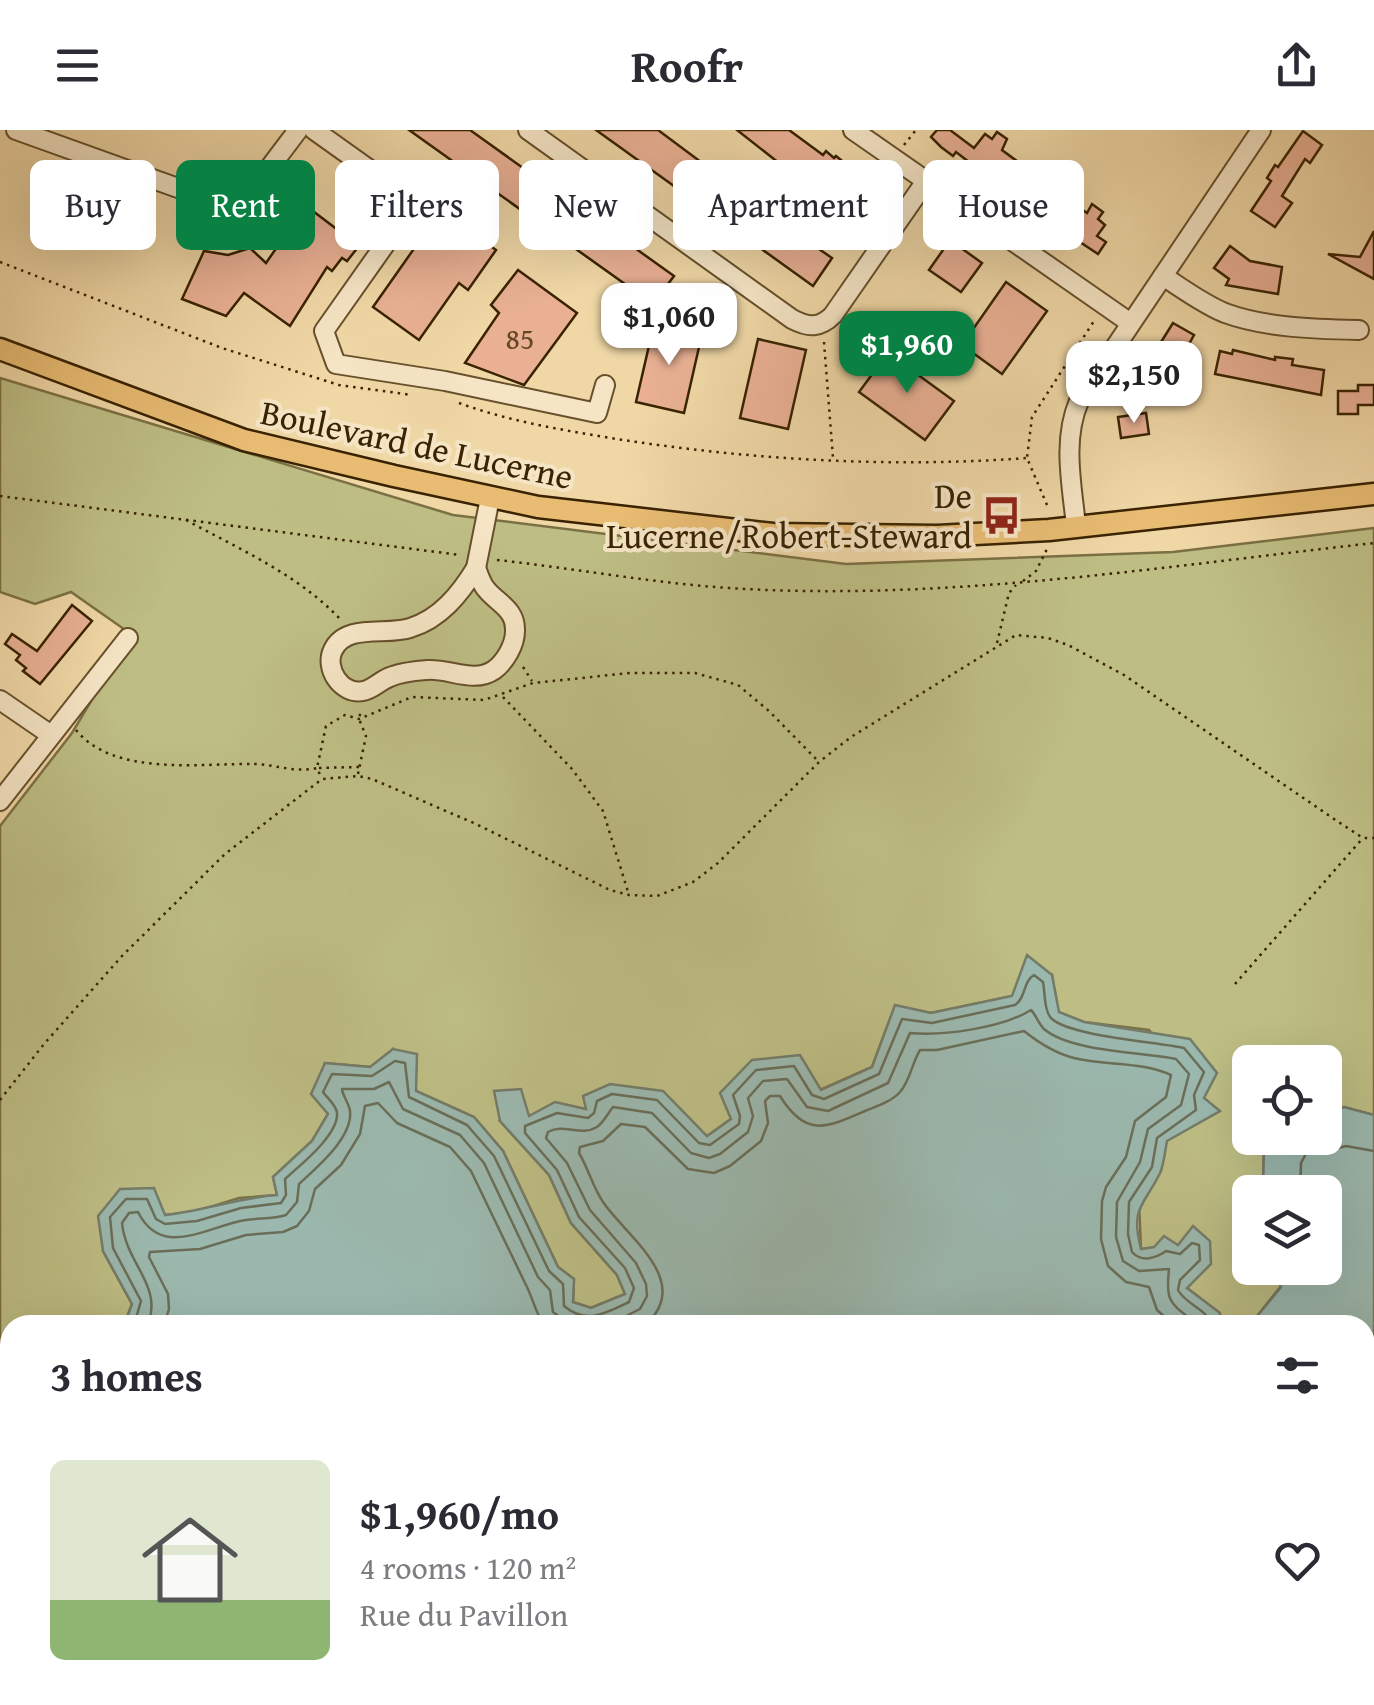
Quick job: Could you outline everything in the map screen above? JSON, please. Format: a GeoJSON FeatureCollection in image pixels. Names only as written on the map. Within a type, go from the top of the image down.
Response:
{"type":"FeatureCollection","features":[{"type":"Feature","properties":{"kind":"main road","name":"Boulevard de Lucerne"},"geometry":{"type":"LineString","coordinates":[[0,348],[244,440],[538,508],[773,534],[937,536],[1076,526],[1374,494]]}},
{"type":"Feature","properties":{"kind":"street"},"geometry":{"type":"LineString","coordinates":[[16,130],[217,202],[252,191],[298,130]]}},
{"type":"Feature","properties":{"kind":"street"},"geometry":{"type":"LineString","coordinates":[[314,130],[416,202],[324,331],[336,364],[445,380],[596,413],[604,384]]}},
{"type":"Feature","properties":{"kind":"street"},"geometry":{"type":"LineString","coordinates":[[528,130],[792,320],[812,327],[820,325],[847,297],[923,185]]}},
{"type":"Feature","properties":{"kind":"street"},"geometry":{"type":"LineString","coordinates":[[853,130],[923,179]]}},
{"type":"Feature","properties":{"kind":"street"},"geometry":{"type":"LineString","coordinates":[[1076,526],[1069,448],[1073,414],[1129,322],[1261,130]]}},
{"type":"Feature","properties":{"kind":"street"},"geometry":{"type":"LineString","coordinates":[[1025,250],[1129,322]]}},
{"type":"Feature","properties":{"kind":"street"},"geometry":{"type":"LineString","coordinates":[[1163,276],[1207,304],[1236,316],[1321,329],[1359,330]]}},
{"type":"Feature","properties":{"kind":"street"},"geometry":{"type":"LineString","coordinates":[[477,563],[486,590],[513,616],[515,631],[504,660],[494,670],[481,676],[420,670],[389,677],[364,691],[346,687],[332,672],[330,659],[334,647],[354,633],[394,631],[425,622],[450,604],[477,563],[490,498]]}},
{"type":"Feature","properties":{"kind":"street"},"geometry":{"type":"LineString","coordinates":[[0,801],[128,638]]}},
{"type":"Feature","properties":{"kind":"street"},"geometry":{"type":"LineString","coordinates":[[0,700],[51,736]]}},
{"type":"Feature","properties":{"kind":"path"},"geometry":{"type":"LineString","coordinates":[[1048,505],[1027,458],[1032,418],[1097,316]]}},
{"type":"Feature","properties":{"kind":"path"},"geometry":{"type":"LineString","coordinates":[[820,325],[833,460]]}},
{"type":"Feature","properties":{"kind":"path"},"geometry":{"type":"LineString","coordinates":[[0,496],[477,563],[745,589],[868,590],[1017,584],[1374,543]]}},
{"type":"Feature","properties":{"kind":"path"},"geometry":{"type":"LineString","coordinates":[[184,519],[276,568],[321,598],[354,633]]}},
{"type":"Feature","properties":{"kind":"path"},"geometry":{"type":"LineString","coordinates":[[997,644],[1009,593],[1036,571],[1049,546]]}},
{"type":"Feature","properties":{"kind":"path"},"geometry":{"type":"LineString","coordinates":[[0,1100],[111,968],[195,882],[322,779],[358,776],[409,793],[610,890],[629,896],[657,896],[693,882],[718,864],[819,762],[884,714],[1016,635],[1031,634],[1058,642],[1092,658],[1363,838],[1374,838]]}},
{"type":"Feature","properties":{"kind":"path"},"geometry":{"type":"LineString","coordinates":[[322,779],[317,768],[326,726],[344,715],[360,719],[412,696],[467,700],[502,696],[532,682],[630,673],[695,673],[738,685],[819,762]]}},
{"type":"Feature","properties":{"kind":"path"},"geometry":{"type":"LineString","coordinates":[[358,776],[366,736],[360,719],[364,691]]}},
{"type":"Feature","properties":{"kind":"path"},"geometry":{"type":"LineString","coordinates":[[502,696],[572,768],[603,811],[629,896]]}},
{"type":"Feature","properties":{"kind":"path"},"geometry":{"type":"LineString","coordinates":[[66,717],[83,738],[110,756],[181,766],[260,764],[302,771],[360,767]]}},
{"type":"Feature","properties":{"kind":"path"},"geometry":{"type":"LineString","coordinates":[[1235,984],[1363,838]]}},
{"type":"Feature","properties":{"kind":"green space"},"geometry":{"type":"Polygon","coordinates":[[[0,378],[453,515],[846,564],[1173,552],[1374,528],[1374,1115],[1342,1108],[1342,1045],[1232,1045],[1232,1155],[1264,1155],[1263,1175],[1232,1175],[1232,1285],[1281,1286],[1258,1315],[1219,1315],[1187,1288],[1177,1245],[1141,1249],[1139,1203],[1161,1171],[1166,1141],[1219,1111],[1203,1098],[1149,1030],[1084,1022],[1058,1012],[1052,975],[1012,996],[931,1013],[895,1006],[872,1067],[820,1090],[731,1119],[706,1137],[587,1109],[500,1121],[549,1175],[571,1223],[617,1275],[625,1294],[591,1308],[573,1302],[574,1279],[558,1267],[503,1151],[474,1117],[416,1091],[393,1049],[371,1067],[325,1063],[328,1114],[312,1141],[273,1177],[277,1195],[239,1198],[194,1212],[164,1215],[103,1251],[132,1304],[128,1315],[0,1315],[0,826],[72,733],[131,634],[71,592],[35,604],[0,592],[0,378]]]}},
{"type":"Feature","properties":{"kind":"water"},"geometry":{"type":"Polygon","coordinates":[[[1027,955],[1052,975],[1059,1012],[1084,1022],[1190,1039],[1217,1073],[1204,1098],[1220,1111],[1167,1141],[1161,1169],[1140,1208],[1137,1224],[1141,1249],[1154,1247],[1164,1236],[1178,1245],[1193,1226],[1210,1241],[1211,1264],[1187,1288],[1220,1315],[128,1315],[132,1304],[103,1251],[98,1216],[120,1189],[154,1188],[165,1215],[277,1195],[273,1177],[312,1141],[328,1114],[311,1094],[325,1063],[370,1067],[393,1049],[417,1054],[416,1091],[474,1117],[503,1151],[558,1267],[574,1279],[573,1302],[591,1308],[625,1294],[617,1275],[571,1223],[549,1175],[500,1121],[494,1091],[521,1089],[529,1116],[555,1102],[586,1109],[583,1096],[610,1084],[663,1091],[707,1136],[731,1119],[720,1093],[752,1060],[800,1055],[821,1090],[872,1067],[895,1005],[931,1013],[1012,996],[1027,955]]]}},
{"type":"Feature","properties":{"kind":"water"},"geometry":{"type":"Polygon","coordinates":[[[1342,1108],[1374,1115],[1374,1315],[1258,1315],[1280,1285],[1342,1285],[1342,1175],[1263,1175],[1264,1155],[1342,1155],[1342,1108]]]}},
{"type":"Feature","properties":{"kind":"building"},"geometry":{"type":"Polygon","coordinates":[[[409,130],[470,130],[519,165],[519,208],[499,194],[499,160],[451,160],[409,130]]]}},
{"type":"Feature","properties":{"kind":"building"},"geometry":{"type":"Polygon","coordinates":[[[596,130],[658,130],[698,160],[673,160],[673,185],[653,171],[653,160],[638,160],[596,130]]]}},
{"type":"Feature","properties":{"kind":"building"},"geometry":{"type":"Polygon","coordinates":[[[737,130],[789,130],[823,155],[826,151],[841,160],[775,160],[737,130]]]}},
{"type":"Feature","properties":{"kind":"building"},"geometry":{"type":"Polygon","coordinates":[[[937,130],[950,130],[974,148],[985,134],[992,139],[997,132],[1007,139],[1002,150],[1015,160],[966,160],[956,152],[953,156],[931,137],[937,130]]]}},
{"type":"Feature","properties":{"kind":"building"},"geometry":{"type":"Polygon","coordinates":[[[1303,131],[1322,145],[1310,163],[1305,159],[1282,196],[1292,203],[1275,227],[1251,211],[1271,181],[1267,178],[1275,165],[1278,167],[1303,131]]]}},
{"type":"Feature","properties":{"kind":"building"},"geometry":{"type":"Polygon","coordinates":[[[1092,204],[1103,212],[1098,219],[1105,225],[1097,236],[1106,242],[1098,254],[1084,245],[1084,211],[1087,213],[1092,204]]]}},
{"type":"Feature","properties":{"kind":"building"},"geometry":{"type":"Polygon","coordinates":[[[315,213],[335,228],[335,250],[356,250],[347,261],[342,258],[332,271],[327,267],[290,326],[244,293],[226,316],[182,299],[204,251],[228,255],[252,250],[266,263],[275,250],[315,250],[315,213]]]}},
{"type":"Feature","properties":{"kind":"building"},"geometry":{"type":"Polygon","coordinates":[[[1374,231],[1374,279],[1328,254],[1360,257],[1374,231]]]}},
{"type":"Feature","properties":{"kind":"building"},"geometry":{"type":"Polygon","coordinates":[[[1230,246],[1250,261],[1282,267],[1278,294],[1226,285],[1229,279],[1214,268],[1230,246]]]}},
{"type":"Feature","properties":{"kind":"building"},"geometry":{"type":"Polygon","coordinates":[[[413,250],[496,250],[468,290],[459,283],[419,340],[373,307],[413,250]]]}},
{"type":"Feature","properties":{"kind":"building"},"geometry":{"type":"Polygon","coordinates":[[[577,250],[638,250],[674,276],[653,304],[577,250]]]}},
{"type":"Feature","properties":{"kind":"building"},"geometry":{"type":"Polygon","coordinates":[[[763,250],[820,250],[832,258],[813,286],[763,250]]]}},
{"type":"Feature","properties":{"kind":"building"},"geometry":{"type":"Polygon","coordinates":[[[943,250],[964,250],[982,263],[961,292],[929,270],[943,250]]]}},
{"type":"Feature","properties":{"kind":"building"},"geometry":{"type":"Polygon","coordinates":[[[518,270],[577,313],[524,385],[465,363],[499,313],[491,305],[518,270]]]}},
{"type":"Feature","properties":{"kind":"building"},"geometry":{"type":"Polygon","coordinates":[[[1006,282],[1047,311],[1002,374],[962,345],[1006,282]]]}},
{"type":"Feature","properties":{"kind":"building"},"geometry":{"type":"Polygon","coordinates":[[[1173,323],[1194,335],[1157,385],[1141,374],[1173,323]]]}},
{"type":"Feature","properties":{"kind":"building"},"geometry":{"type":"Polygon","coordinates":[[[654,324],[702,334],[684,413],[636,402],[654,324]]]}},
{"type":"Feature","properties":{"kind":"building"},"geometry":{"type":"Polygon","coordinates":[[[758,339],[806,350],[788,429],[740,418],[758,339]]]}},
{"type":"Feature","properties":{"kind":"building"},"geometry":{"type":"Polygon","coordinates":[[[1233,350],[1275,360],[1293,359],[1292,365],[1324,370],[1321,395],[1215,374],[1220,351],[1232,354],[1233,350]]]}},
{"type":"Feature","properties":{"kind":"building"},"geometry":{"type":"Polygon","coordinates":[[[888,353],[954,401],[925,440],[859,392],[888,353]]]}},
{"type":"Feature","properties":{"kind":"building"},"geometry":{"type":"Polygon","coordinates":[[[1358,385],[1374,385],[1374,405],[1358,405],[1358,414],[1338,414],[1338,391],[1358,391],[1358,385]]]}},
{"type":"Feature","properties":{"kind":"building"},"geometry":{"type":"Polygon","coordinates":[[[1146,413],[1149,434],[1121,438],[1118,417],[1146,413]]]}},
{"type":"Feature","properties":{"kind":"building"},"geometry":{"type":"Polygon","coordinates":[[[72,605],[92,621],[40,684],[23,671],[26,668],[16,660],[20,655],[5,644],[12,634],[37,651],[72,605]]]}},
{"type":"Feature","properties":{"kind":"place","name":"De Lucerne/Robert-Steward"},"geometry":{"type":"Point","coordinates":[1002,515]}}]}
